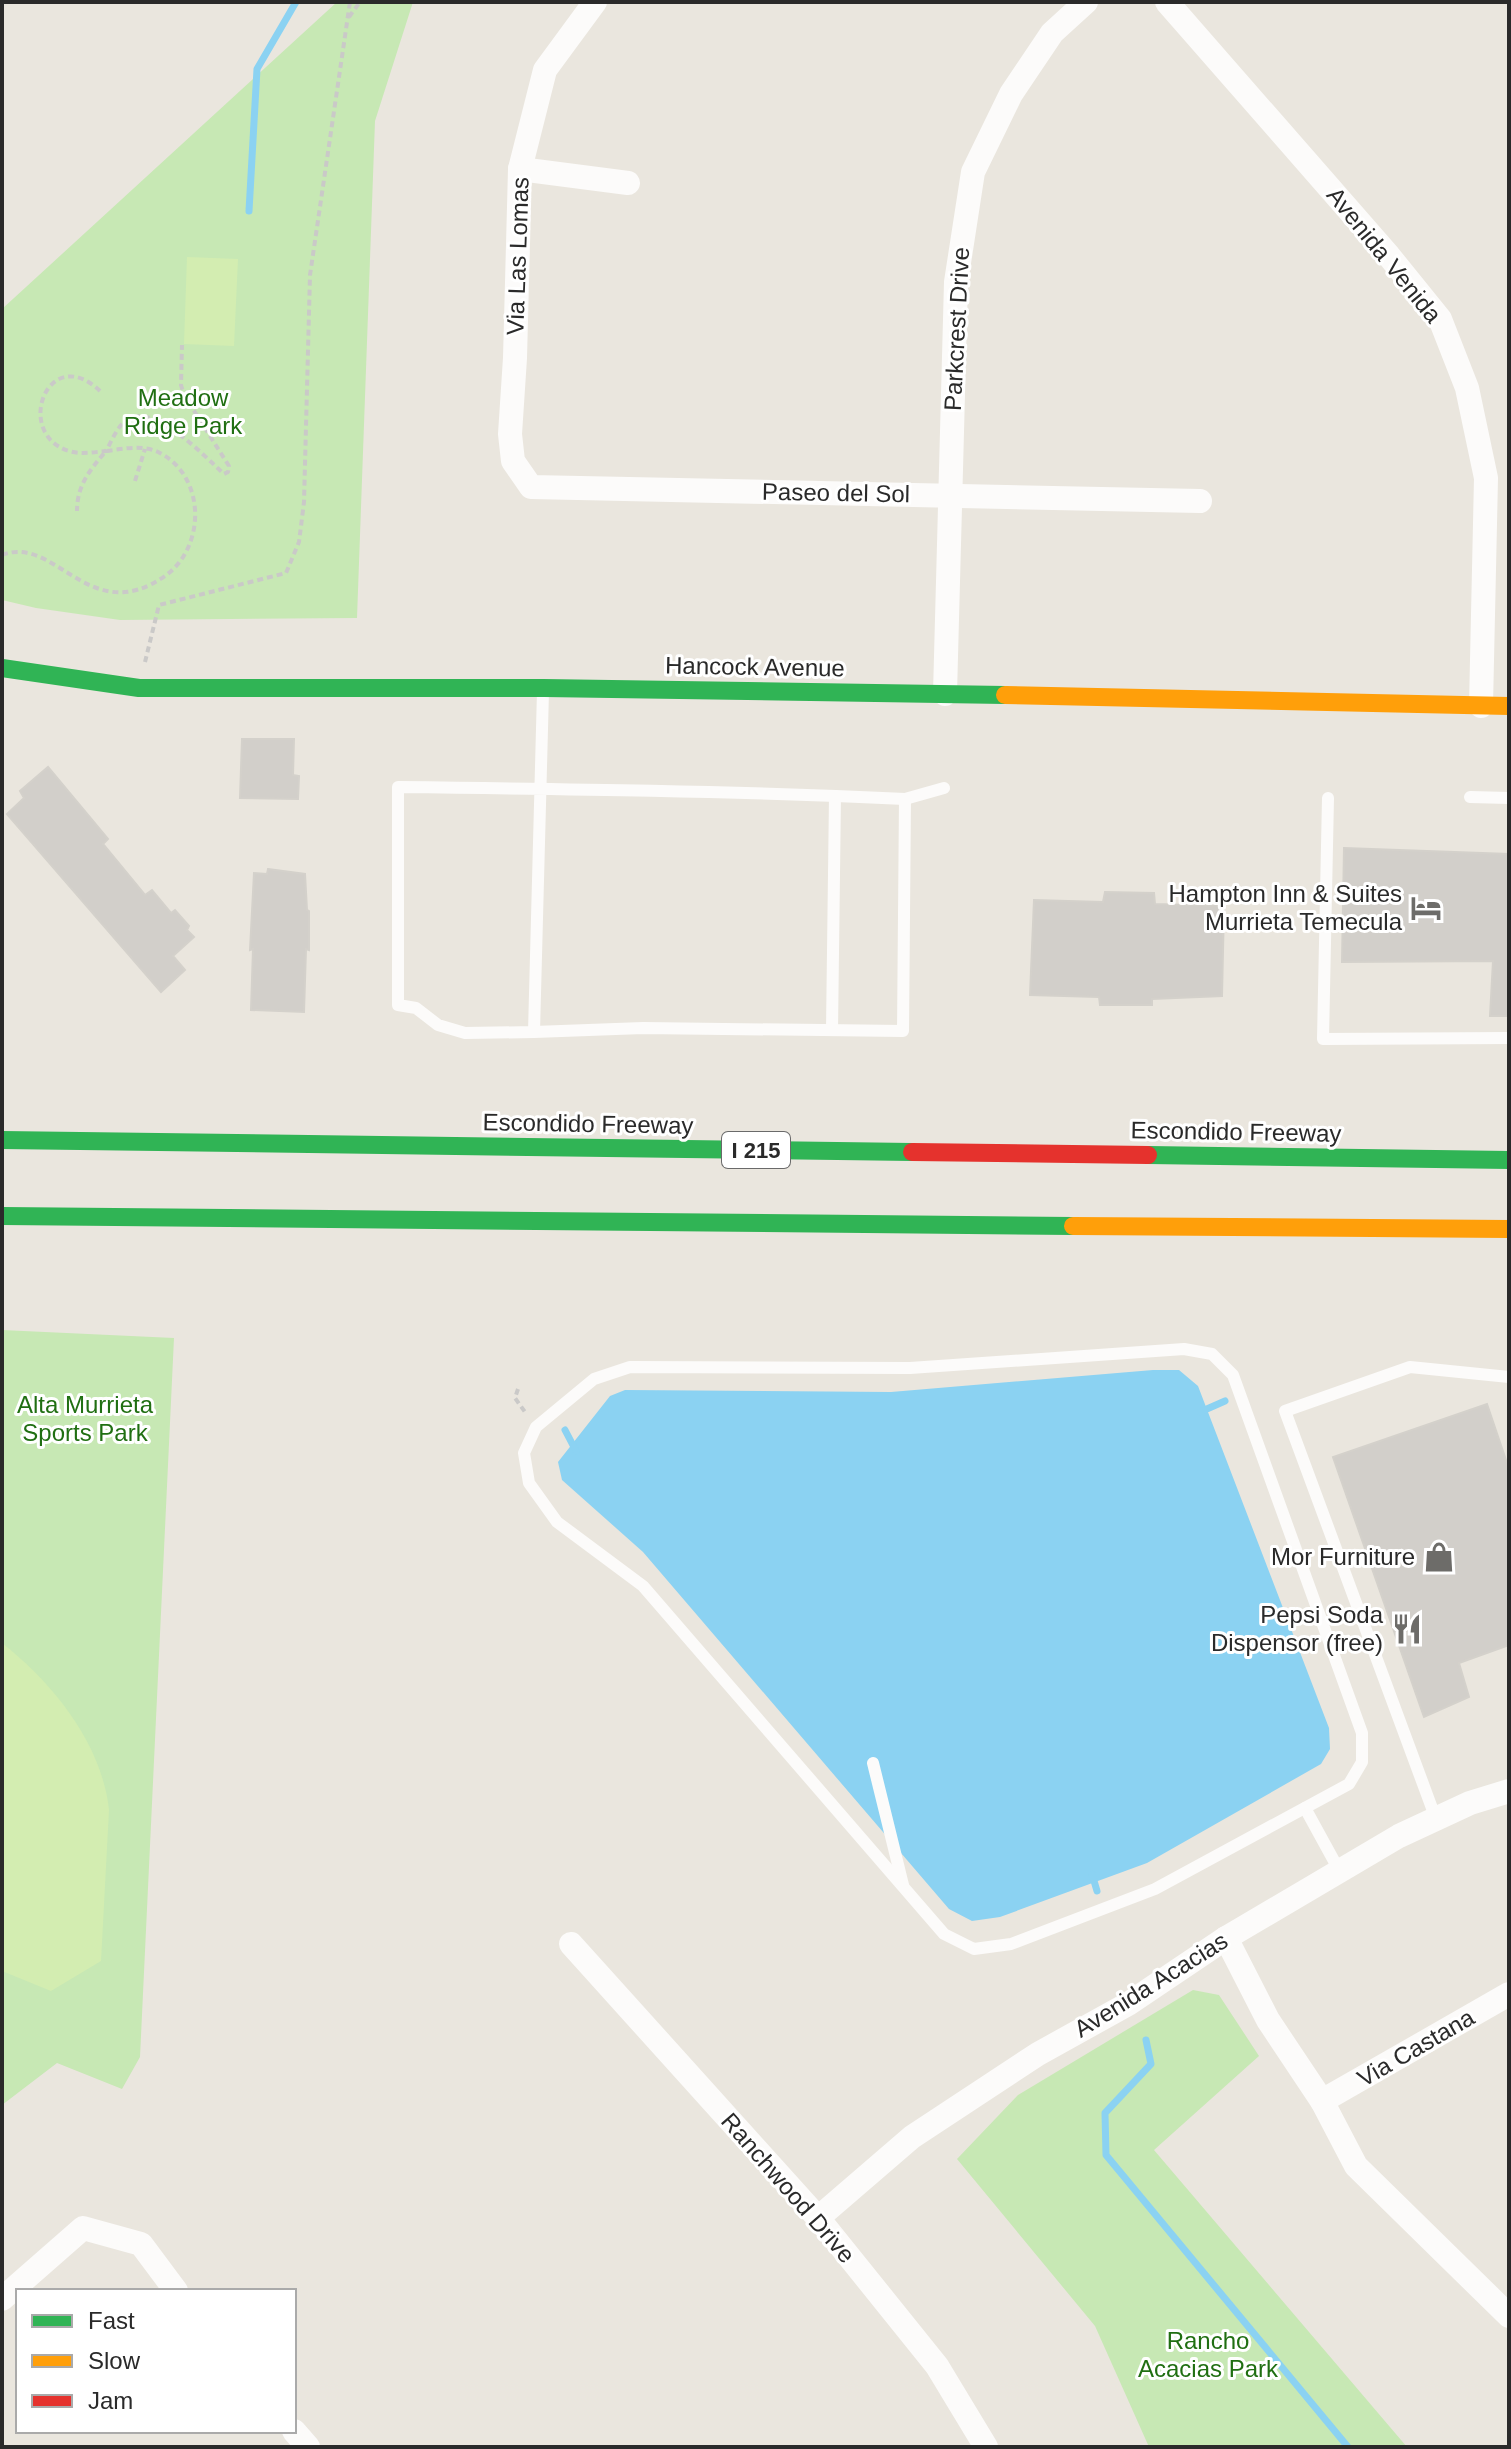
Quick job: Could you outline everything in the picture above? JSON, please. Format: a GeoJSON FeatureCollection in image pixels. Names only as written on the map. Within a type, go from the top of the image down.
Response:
{"type":"FeatureCollection","features":[{"type":"Feature","properties":{"kind":"main road","name":"Hancock Avenue"},"geometry":{"type":"LineString","coordinates":[[2,668],[139,688],[544,688],[1509,706]]}},
{"type":"Feature","properties":{"kind":"main road","name":"Escondido Freeway"},"geometry":{"type":"LineString","coordinates":[[2,1140],[1509,1160]]}},
{"type":"Feature","properties":{"kind":"main road"},"geometry":{"type":"LineString","coordinates":[[2,1216],[1509,1229]]}},
{"type":"Feature","properties":{"kind":"street","name":"Via Las Lomas"},"geometry":{"type":"LineString","coordinates":[[510,434],[520,169],[545,70],[595,2]]}},
{"type":"Feature","properties":{"kind":"street","name":"Parkcrest Drive"},"geometry":{"type":"LineString","coordinates":[[945,694],[956,282],[973,172],[1011,94],[1052,33],[1086,2]]}},
{"type":"Feature","properties":{"kind":"street","name":"Avenida Venida"},"geometry":{"type":"LineString","coordinates":[[1167,2],[1389,256],[1440,319],[1467,388],[1486,478],[1481,706]]}},
{"type":"Feature","properties":{"kind":"street"},"geometry":{"type":"LineString","coordinates":[[520,169],[628,183]]}},
{"type":"Feature","properties":{"kind":"street","name":"Paseo del Sol"},"geometry":{"type":"LineString","coordinates":[[510,434],[513,461],[531,487],[1200,501]]}},
{"type":"Feature","properties":{"kind":"street","name":"Avenida Acacias"},"geometry":{"type":"LineString","coordinates":[[818,2218],[912,2137],[1038,2054],[1128,2004],[1226,1938],[1399,1836],[1470,1803],[1509,1791]]}},
{"type":"Feature","properties":{"kind":"street"},"geometry":{"type":"LineString","coordinates":[[1226,1938],[1268,2020],[1322,2101],[1356,2166],[1509,2316]]}},
{"type":"Feature","properties":{"kind":"street","name":"Ranchwood Drive"},"geometry":{"type":"LineString","coordinates":[[571,1944],[818,2218],[937,2366],[986,2447]]}},
{"type":"Feature","properties":{"kind":"street","name":"Via Castana"},"geometry":{"type":"LineString","coordinates":[[1322,2101],[1509,1994]]}},
{"type":"Feature","properties":{"kind":"street"},"geometry":{"type":"LineString","coordinates":[[2,2299],[83,2228],[141,2244],[175,2289]]}},
{"type":"Feature","properties":{"kind":"lane"},"geometry":{"type":"LineString","coordinates":[[534,1032],[544,688]]}},
{"type":"Feature","properties":{"kind":"lane"},"geometry":{"type":"LineString","coordinates":[[905,799],[903,1031],[643,1028],[465,1033],[438,1025],[416,1008],[398,1005],[398,787],[905,799],[944,788]]}},
{"type":"Feature","properties":{"kind":"lane"},"geometry":{"type":"LineString","coordinates":[[832,1030],[835,796]]}},
{"type":"Feature","properties":{"kind":"lane"},"geometry":{"type":"LineString","coordinates":[[1470,797],[1509,798]]}},
{"type":"Feature","properties":{"kind":"lane"},"geometry":{"type":"LineString","coordinates":[[1328,798],[1323,1039],[1509,1038]]}},
{"type":"Feature","properties":{"kind":"lane"},"geometry":{"type":"LineString","coordinates":[[1184,1349],[1212,1354],[1233,1375],[1362,1733],[1362,1762],[1349,1784],[1155,1889],[1011,1944],[974,1949],[944,1934],[643,1586],[557,1522],[529,1483],[524,1453],[536,1427],[594,1379],[630,1367],[910,1368],[1184,1349]]}},
{"type":"Feature","properties":{"kind":"lane"},"geometry":{"type":"LineString","coordinates":[[1436,1819],[1285,1411],[1410,1367],[1509,1377]]}},
{"type":"Feature","properties":{"kind":"lane"},"geometry":{"type":"LineString","coordinates":[[873,1763],[904,1888]]}},
{"type":"Feature","properties":{"kind":"lane"},"geometry":{"type":"LineString","coordinates":[[1305,1808],[1339,1870]]}},
{"type":"Feature","properties":{"kind":"path"},"geometry":{"type":"LineString","coordinates":[[139,688],[159,605],[286,573],[299,542],[304,502],[310,275],[350,2]]}},
{"type":"Feature","properties":{"kind":"path"},"geometry":{"type":"LineString","coordinates":[[347,19],[360,2]]}},
{"type":"Feature","properties":{"kind":"path"},"geometry":{"type":"LineString","coordinates":[[77,511],[77,496],[83,480],[124,421],[139,416],[158,421],[178,433],[224,474],[228,472],[229,466],[184,395],[181,385],[182,345]]}},
{"type":"Feature","properties":{"kind":"path"},"geometry":{"type":"LineString","coordinates":[[2,555],[12,551],[32,554],[58,566],[84,584],[113,593],[139,588],[164,576],[186,558],[194,533],[195,499],[183,470],[159,452],[145,449],[133,447],[77,453],[65,450],[54,443],[40,419],[45,389],[54,381],[79,377],[90,381],[100,391]]}},
{"type":"Feature","properties":{"kind":"path"},"geometry":{"type":"LineString","coordinates":[[135,481],[145,449]]}},
{"type":"Feature","properties":{"kind":"path"},"geometry":{"type":"LineString","coordinates":[[518,1389],[515,1398],[536,1427]]}},
{"type":"Feature","properties":{"kind":"green space","name":"Meadow Ridge Park"},"geometry":{"type":"Polygon","coordinates":[[[337,2],[413,2],[375,121],[357,618],[120,620],[2,600],[2,309],[337,2]]]}},
{"type":"Feature","properties":{"kind":"green space"},"geometry":{"type":"Polygon","coordinates":[[[187,257],[238,259],[234,346],[184,344],[187,257]]]}},
{"type":"Feature","properties":{"kind":"green space","name":"Alta Murrieta Sports Park"},"geometry":{"type":"Polygon","coordinates":[[[2,1330],[174,1338],[140,2057],[122,2089],[57,2063],[2,2105],[2,1330]]]}},
{"type":"Feature","properties":{"kind":"green space"},"geometry":{"type":"Polygon","coordinates":[[[2,1643],[39,1677],[72,1717],[96,1762],[109,1810],[101,1961],[51,1991],[2,1971],[2,1643]]]}},
{"type":"Feature","properties":{"kind":"green space","name":"Rancho Acacias Park"},"geometry":{"type":"Polygon","coordinates":[[[1193,1990],[1219,1995],[1259,2056],[1154,2150],[1407,2447],[1149,2447],[1095,2326],[957,2159],[1018,2095],[1193,1990]]]}},
{"type":"Feature","properties":{"kind":"water"},"geometry":{"type":"Polygon","coordinates":[[[1179,1370],[1198,1386],[1329,1728],[1330,1749],[1321,1764],[1147,1863],[1000,1917],[972,1921],[949,1909],[643,1552],[562,1480],[558,1462],[610,1396],[625,1390],[891,1392],[1179,1370]]]}},
{"type":"Feature","properties":{"kind":"building"},"geometry":{"type":"Polygon","coordinates":[[[242,739],[294,739],[293,775],[299,776],[298,799],[240,798],[242,739]]]}},
{"type":"Feature","properties":{"kind":"building"},"geometry":{"type":"Polygon","coordinates":[[[48,767],[108,839],[103,844],[145,895],[152,890],[171,913],[175,910],[189,926],[187,930],[194,937],[173,956],[185,970],[161,992],[7,814],[24,798],[20,791],[48,767]]]}},
{"type":"Feature","properties":{"kind":"building","name":"Hampton Inn & Suites Murrieta Temecula"},"geometry":{"type":"Polygon","coordinates":[[[1344,848],[1509,854],[1509,1016],[1490,1016],[1493,961],[1342,962],[1344,848]]]}},
{"type":"Feature","properties":{"kind":"building"},"geometry":{"type":"Polygon","coordinates":[[[268,869],[305,874],[309,950],[306,949],[304,1012],[251,1010],[254,873],[267,874],[268,869]]]}},
{"type":"Feature","properties":{"kind":"building"},"geometry":{"type":"Polygon","coordinates":[[[1105,892],[1154,893],[1155,904],[1224,906],[1222,996],[1152,999],[1152,1005],[1100,1005],[1099,997],[1030,995],[1034,900],[1103,902],[1105,892]]]}},
{"type":"Feature","properties":{"kind":"building","name":"Mor Furniture"},"geometry":{"type":"Polygon","coordinates":[[[1487,1404],[1509,1469],[1509,1645],[1459,1663],[1469,1697],[1424,1717],[1333,1457],[1487,1404]]]}},
{"type":"Feature","properties":{"kind":"waterway"},"geometry":{"type":"LineString","coordinates":[[249,211],[257,69],[296,2]]}},
{"type":"Feature","properties":{"kind":"waterway"},"geometry":{"type":"LineString","coordinates":[[1200,1412],[1225,1401]]}},
{"type":"Feature","properties":{"kind":"waterway"},"geometry":{"type":"LineString","coordinates":[[565,1430],[576,1451]]}},
{"type":"Feature","properties":{"kind":"waterway"},"geometry":{"type":"LineString","coordinates":[[1092,1874],[1097,1891]]}},
{"type":"Feature","properties":{"kind":"waterway"},"geometry":{"type":"LineString","coordinates":[[1146,2040],[1151,2064],[1105,2113],[1106,2155],[1348,2447]]}},
{"type":"Feature","properties":{"kind":"traffic: fast"},"geometry":{"type":"LineString","coordinates":[[2,668],[139,688],[544,688],[1005,695]]}},
{"type":"Feature","properties":{"kind":"traffic: fast"},"geometry":{"type":"LineString","coordinates":[[2,1140],[912,1152]]}},
{"type":"Feature","properties":{"kind":"traffic: fast"},"geometry":{"type":"LineString","coordinates":[[1148,1155],[1509,1160]]}},
{"type":"Feature","properties":{"kind":"traffic: fast"},"geometry":{"type":"LineString","coordinates":[[2,1216],[1073,1226]]}},
{"type":"Feature","properties":{"kind":"traffic: slow"},"geometry":{"type":"LineString","coordinates":[[1005,695],[1509,706]]}},
{"type":"Feature","properties":{"kind":"traffic: slow"},"geometry":{"type":"LineString","coordinates":[[1073,1226],[1509,1229]]}},
{"type":"Feature","properties":{"kind":"traffic: jam"},"geometry":{"type":"LineString","coordinates":[[912,1152],[1148,1155]]}},
{"type":"Feature","properties":{"kind":"place","name":"Hampton Inn & Suites Murrieta Temecula"},"geometry":{"type":"Point","coordinates":[1426,908]}},
{"type":"Feature","properties":{"kind":"place","name":"Mor Furniture"},"geometry":{"type":"Point","coordinates":[1439,1557]}},
{"type":"Feature","properties":{"kind":"place","name":"Pepsi Soda Dispensor (free)"},"geometry":{"type":"Point","coordinates":[1407,1629]}}]}
